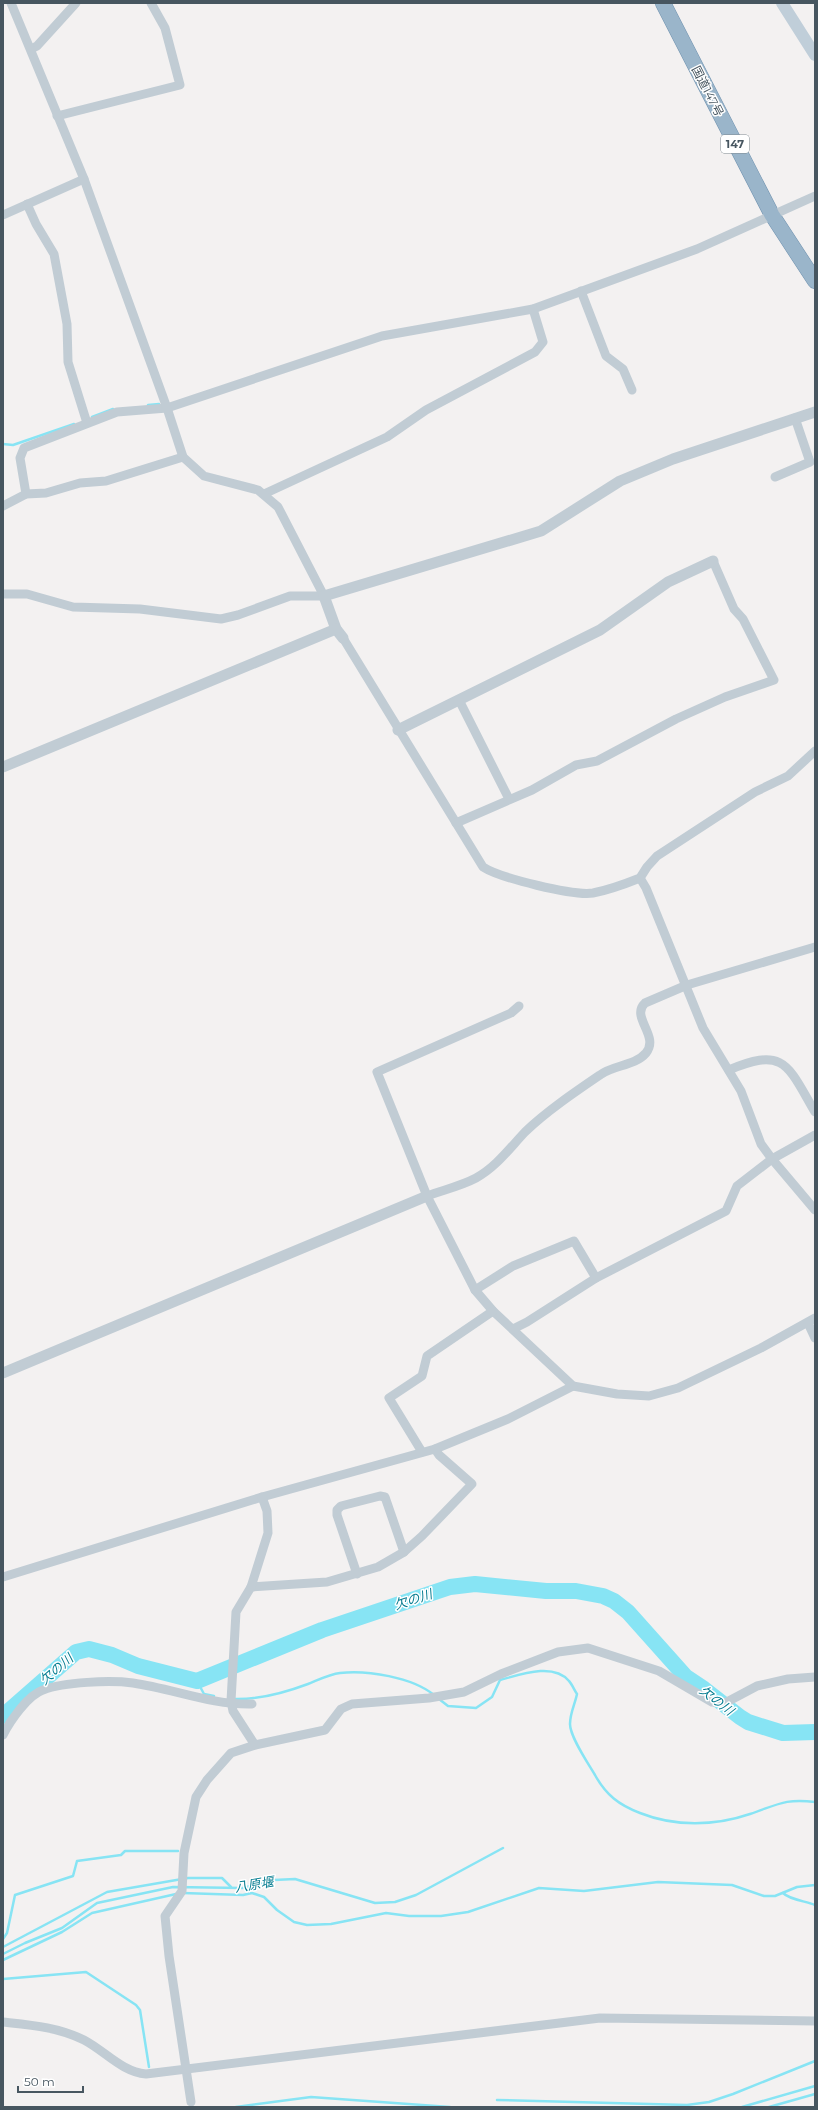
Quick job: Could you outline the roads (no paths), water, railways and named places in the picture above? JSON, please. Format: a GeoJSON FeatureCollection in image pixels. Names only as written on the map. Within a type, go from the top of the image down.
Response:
{"type":"FeatureCollection","features":[{"type":"Feature","properties":{"kind":"highway","name":"国道147号"},"geometry":{"type":"LineString","coordinates":[[663,3],[772,215],[815,281]]}},
{"type":"Feature","properties":{"kind":"main road"},"geometry":{"type":"LineString","coordinates":[[782,3],[815,55]]}},
{"type":"Feature","properties":{"kind":"street"},"geometry":{"type":"LineString","coordinates":[[11,3],[84,179],[167,408],[182,457],[204,476],[248,487],[264,494],[278,507],[324,596],[340,634],[483,868],[498,874],[577,893],[592,893],[640,878],[646,867],[656,856],[712,822],[755,792],[788,776],[815,751]]}},
{"type":"Feature","properties":{"kind":"street"},"geometry":{"type":"LineString","coordinates":[[31,49],[37,46],[76,3]]}},
{"type":"Feature","properties":{"kind":"street"},"geometry":{"type":"LineString","coordinates":[[57,116],[180,85],[165,28],[151,3]]}},
{"type":"Feature","properties":{"kind":"street"},"geometry":{"type":"LineString","coordinates":[[3,215],[84,179]]}},
{"type":"Feature","properties":{"kind":"street"},"geometry":{"type":"LineString","coordinates":[[26,494],[20,458],[24,448],[87,423],[117,412],[167,408],[382,336],[533,309],[698,249],[815,196]]}},
{"type":"Feature","properties":{"kind":"street"},"geometry":{"type":"LineString","coordinates":[[27,204],[36,224],[54,254],[67,324],[68,362],[87,423]]}},
{"type":"Feature","properties":{"kind":"street"},"geometry":{"type":"LineString","coordinates":[[581,291],[606,356],[623,369],[632,390]]}},
{"type":"Feature","properties":{"kind":"street"},"geometry":{"type":"LineString","coordinates":[[264,494],[387,437],[426,410],[535,352],[543,342],[533,309]]}},
{"type":"Feature","properties":{"kind":"street"},"geometry":{"type":"LineString","coordinates":[[3,594],[27,594],[73,607],[140,609],[221,619],[238,615],[290,596],[324,596],[541,531],[620,481],[673,459],[815,412]]}},
{"type":"Feature","properties":{"kind":"street"},"geometry":{"type":"LineString","coordinates":[[775,477],[810,462],[795,418]]}},
{"type":"Feature","properties":{"kind":"street"},"geometry":{"type":"LineString","coordinates":[[3,506],[26,494],[46,493],[80,483],[106,481],[182,457]]}},
{"type":"Feature","properties":{"kind":"street"},"geometry":{"type":"LineString","coordinates":[[398,730],[600,630],[668,582],[713,561],[734,608],[743,619],[774,680],[725,696],[676,719],[597,761],[576,765],[532,790],[456,824]]}},
{"type":"Feature","properties":{"kind":"street"},"geometry":{"type":"LineString","coordinates":[[3,767],[340,634]]}},
{"type":"Feature","properties":{"kind":"street"},"geometry":{"type":"LineString","coordinates":[[459,700],[510,800]]}},
{"type":"Feature","properties":{"kind":"street"},"geometry":{"type":"LineString","coordinates":[[640,878],[646,888],[687,985],[703,1028],[741,1090],[761,1144],[815,1210]]}},
{"type":"Feature","properties":{"kind":"street"},"geometry":{"type":"LineString","coordinates":[[3,1373],[427,1196],[476,1178],[496,1164],[526,1132],[578,1090],[602,1073],[636,1060],[645,1054],[650,1047],[651,1041],[640,1013],[641,1007],[645,1003],[687,985],[815,947]]}},
{"type":"Feature","properties":{"kind":"street"},"geometry":{"type":"LineString","coordinates":[[519,1006],[511,1012],[376,1072],[427,1196],[474,1290],[493,1311],[573,1386],[617,1394],[649,1396],[678,1388],[724,1367],[811,1321],[815,1338]]}},
{"type":"Feature","properties":{"kind":"street"},"geometry":{"type":"LineString","coordinates":[[729,1070],[748,1062],[767,1059],[778,1060],[786,1067],[815,1112]]}},
{"type":"Feature","properties":{"kind":"street"},"geometry":{"type":"LineString","coordinates":[[513,1329],[527,1322],[596,1278],[726,1212],[737,1186],[772,1159],[815,1135]]}},
{"type":"Feature","properties":{"kind":"street"},"geometry":{"type":"LineString","coordinates":[[474,1290],[513,1266],[574,1241],[596,1278]]}},
{"type":"Feature","properties":{"kind":"street"},"geometry":{"type":"LineString","coordinates":[[422,1452],[389,1398],[422,1376],[427,1356],[493,1311]]}},
{"type":"Feature","properties":{"kind":"street"},"geometry":{"type":"LineString","coordinates":[[3,1577],[262,1498],[435,1449],[508,1419],[573,1386]]}},
{"type":"Feature","properties":{"kind":"street"},"geometry":{"type":"LineString","coordinates":[[251,1587],[328,1582],[378,1567],[404,1552],[422,1536],[472,1484],[439,1455],[435,1449]]}},
{"type":"Feature","properties":{"kind":"street"},"geometry":{"type":"LineString","coordinates":[[357,1574],[337,1515],[337,1510],[341,1506],[380,1496],[385,1497],[404,1552]]}},
{"type":"Feature","properties":{"kind":"street"},"geometry":{"type":"LineString","coordinates":[[255,1745],[236,1716],[232,1700],[233,1659],[236,1612],[251,1587],[268,1533],[267,1511],[262,1498]]}},
{"type":"Feature","properties":{"kind":"street"},"geometry":{"type":"LineString","coordinates":[[191,2102],[169,1956],[165,1916],[167,1910],[181,1895],[190,1818],[198,1793],[231,1753],[255,1745],[325,1730],[341,1709],[352,1704],[429,1698],[464,1692],[501,1674],[558,1652],[588,1648],[659,1671],[712,1702],[725,1703],[757,1686],[788,1678],[815,1677]]}},
{"type":"Feature","properties":{"kind":"street"},"geometry":{"type":"LineString","coordinates":[[4,1728],[15,1714],[41,1690],[78,1683],[132,1683],[252,1704]]}},
{"type":"Feature","properties":{"kind":"street"},"geometry":{"type":"LineString","coordinates":[[3,2022],[50,2028],[68,2033],[99,2049],[132,2072],[146,2074],[600,2018],[815,2021]]}},
{"type":"Feature","properties":{"kind":"waterway"},"geometry":{"type":"LineString","coordinates":[[148,405],[159,404]]}},
{"type":"Feature","properties":{"kind":"waterway"},"geometry":{"type":"LineString","coordinates":[[92,417],[113,409]]}},
{"type":"Feature","properties":{"kind":"waterway"},"geometry":{"type":"LineString","coordinates":[[3,444],[13,445],[74,424]]}},
{"type":"Feature","properties":{"kind":"waterway","name":"欠の川"},"geometry":{"type":"LineString","coordinates":[[3,1716],[76,1652],[89,1649],[112,1655],[138,1666],[197,1681],[322,1630],[450,1587],[475,1584],[546,1591],[576,1591],[603,1596],[614,1601],[628,1612],[686,1677],[740,1717],[748,1722],[783,1733],[815,1732]]}},
{"type":"Feature","properties":{"kind":"waterway"},"geometry":{"type":"LineString","coordinates":[[439,1699],[448,1706],[476,1708],[492,1697],[500,1680],[526,1673],[545,1671],[562,1675],[570,1682],[577,1694],[570,1720],[573,1736],[599,1782],[619,1803],[653,1818],[681,1823],[709,1823],[737,1818],[781,1803],[796,1801],[815,1802]]}},
{"type":"Feature","properties":{"kind":"waterway"},"geometry":{"type":"LineString","coordinates":[[233,1699],[252,1698],[280,1693],[324,1677],[351,1672],[376,1674],[402,1679],[425,1689],[434,1695]]}},
{"type":"Feature","properties":{"kind":"waterway"},"geometry":{"type":"LineString","coordinates":[[197,1681],[204,1694],[214,1696]]}},
{"type":"Feature","properties":{"kind":"waterway","name":"八原堰"},"geometry":{"type":"LineString","coordinates":[[3,1954],[62,1928],[97,1903],[173,1887],[243,1888],[274,1880],[295,1879],[375,1903],[395,1902],[416,1895],[503,1848]]}},
{"type":"Feature","properties":{"kind":"waterway"},"geometry":{"type":"LineString","coordinates":[[3,1939],[7,1933],[15,1895],[73,1876],[77,1861],[121,1855],[125,1851],[178,1851]]}},
{"type":"Feature","properties":{"kind":"waterway"},"geometry":{"type":"LineString","coordinates":[[3,1947],[107,1892],[188,1878],[222,1878],[231,1887]]}},
{"type":"Feature","properties":{"kind":"waterway"},"geometry":{"type":"LineString","coordinates":[[183,1893],[243,1895],[252,1893],[264,1897],[277,1910],[294,1922],[307,1925],[331,1924],[386,1913],[409,1916],[441,1916],[468,1912],[539,1888],[584,1891],[658,1882],[732,1885],[764,1896],[775,1896],[797,1887],[815,1885]]}},
{"type":"Feature","properties":{"kind":"waterway"},"geometry":{"type":"LineString","coordinates":[[783,1893],[790,1897],[815,1905]]}},
{"type":"Feature","properties":{"kind":"waterway"},"geometry":{"type":"LineString","coordinates":[[3,1960],[62,1932],[92,1913],[176,1894]]}},
{"type":"Feature","properties":{"kind":"waterway"},"geometry":{"type":"LineString","coordinates":[[3,1979],[86,1972],[136,2005],[140,2010],[149,2067]]}},
{"type":"Feature","properties":{"kind":"waterway"},"geometry":{"type":"LineString","coordinates":[[497,2100],[687,2105],[709,2102],[733,2094],[815,2061]]}},
{"type":"Feature","properties":{"kind":"waterway"},"geometry":{"type":"LineString","coordinates":[[742,2107],[815,2086]]}},
{"type":"Feature","properties":{"kind":"waterway"},"geometry":{"type":"LineString","coordinates":[[769,2107],[815,2094]]}},
{"type":"Feature","properties":{"kind":"waterway"},"geometry":{"type":"LineString","coordinates":[[236,2107],[311,2097],[450,2107]]}}]}
